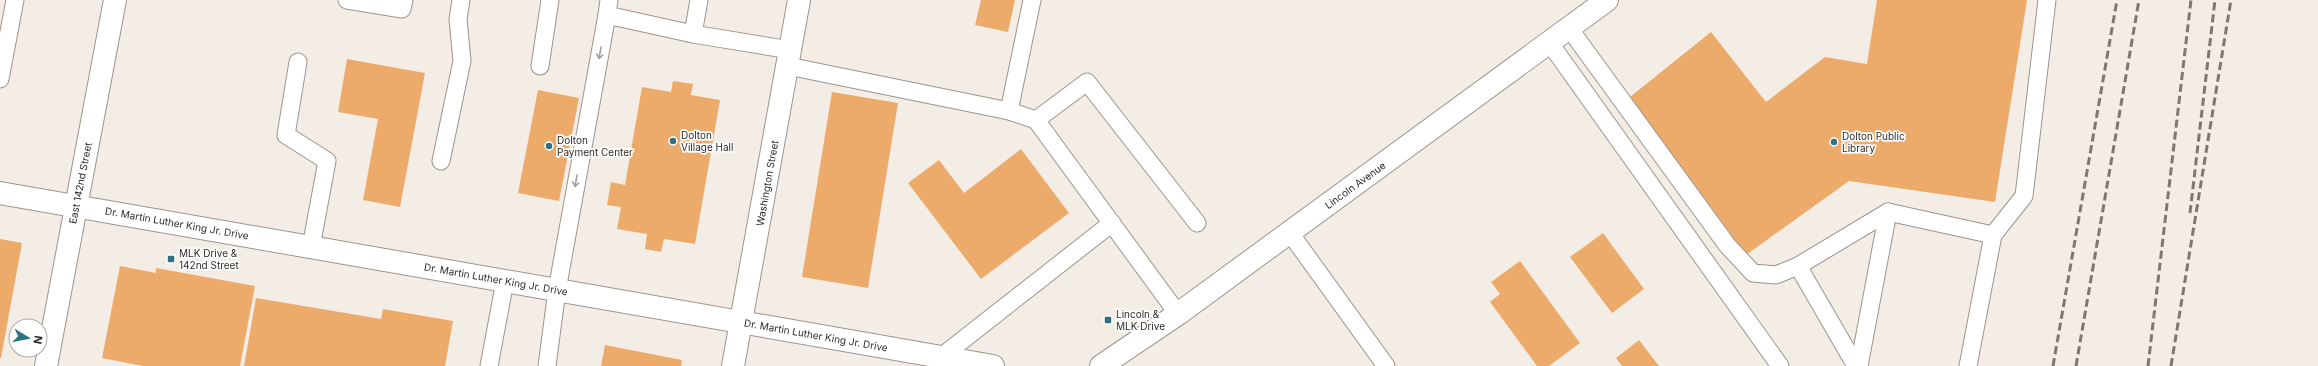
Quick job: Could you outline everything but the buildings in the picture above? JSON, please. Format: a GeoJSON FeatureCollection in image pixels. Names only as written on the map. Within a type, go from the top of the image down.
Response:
{"type":"FeatureCollection","features":[{"type":"Feature","properties":{"kind":"street","name":"East 142nd Street"},"geometry":{"type":"LineString","coordinates":[[46,366],[115,0]]}},
{"type":"Feature","properties":{"kind":"street","name":"Washington Street"},"geometry":{"type":"LineString","coordinates":[[734,366],[799,0]]}},
{"type":"Feature","properties":{"kind":"street","name":"Lincoln Avenue"},"geometry":{"type":"LineString","coordinates":[[1101,366],[1178,314],[1290,233],[1607,0]]}},
{"type":"Feature","properties":{"kind":"street","name":"Dr. Martin Luther King Jr. Drive"},"geometry":{"type":"LineString","coordinates":[[0,193],[993,366]]}},
{"type":"Feature","properties":{"kind":"lane"},"geometry":{"type":"LineString","coordinates":[[0,79],[15,0]]}},
{"type":"Feature","properties":{"kind":"lane"},"geometry":{"type":"LineString","coordinates":[[348,0],[402,9],[404,0]]}},
{"type":"Feature","properties":{"kind":"lane"},"geometry":{"type":"LineString","coordinates":[[441,161],[462,61],[458,19],[461,0]]}},
{"type":"Feature","properties":{"kind":"lane"},"geometry":{"type":"LineString","coordinates":[[458,19],[470,0]]}},
{"type":"Feature","properties":{"kind":"lane"},"geometry":{"type":"LineString","coordinates":[[540,66],[550,0]]}},
{"type":"Feature","properties":{"kind":"lane"},"geometry":{"type":"LineString","coordinates":[[693,34],[699,0]]}},
{"type":"Feature","properties":{"kind":"lane"},"geometry":{"type":"LineString","coordinates":[[1008,111],[1032,0]]}},
{"type":"Feature","properties":{"kind":"lane"},"geometry":{"type":"LineString","coordinates":[[1968,366],[1992,235],[2024,196],[2048,0]]}},
{"type":"Feature","properties":{"kind":"lane"},"geometry":{"type":"LineString","coordinates":[[546,366],[557,290],[608,7],[693,34],[1008,111],[1036,120],[1178,314]]}},
{"type":"Feature","properties":{"kind":"lane"},"geometry":{"type":"LineString","coordinates":[[1569,28],[1727,245],[1753,273],[1776,275],[1798,266],[1888,212],[1992,235]]}},
{"type":"Feature","properties":{"kind":"lane"},"geometry":{"type":"LineString","coordinates":[[1549,42],[1780,366]]}},
{"type":"Feature","properties":{"kind":"lane"},"geometry":{"type":"LineString","coordinates":[[298,62],[286,135],[327,161],[311,247]]}},
{"type":"Feature","properties":{"kind":"lane"},"geometry":{"type":"LineString","coordinates":[[1036,120],[1087,82],[1197,223]]}},
{"type":"Feature","properties":{"kind":"lane"},"geometry":{"type":"LineString","coordinates":[[1859,366],[1888,212]]}},
{"type":"Feature","properties":{"kind":"lane"},"geometry":{"type":"LineString","coordinates":[[940,357],[1112,223]]}},
{"type":"Feature","properties":{"kind":"lane"},"geometry":{"type":"LineString","coordinates":[[1290,233],[1386,366]]}},
{"type":"Feature","properties":{"kind":"lane"},"geometry":{"type":"LineString","coordinates":[[1798,266],[1856,366]]}},
{"type":"Feature","properties":{"kind":"lane"},"geometry":{"type":"LineString","coordinates":[[489,366],[505,281]]}},
{"type":"Feature","properties":{"kind":"railway"},"geometry":{"type":"LineString","coordinates":[[2053,366],[2117,0]]}},
{"type":"Feature","properties":{"kind":"railway"},"geometry":{"type":"LineString","coordinates":[[2076,366],[2139,0]]}},
{"type":"Feature","properties":{"kind":"railway"},"geometry":{"type":"LineString","coordinates":[[2148,366],[2191,0]]}},
{"type":"Feature","properties":{"kind":"railway"},"geometry":{"type":"LineString","coordinates":[[2190,213],[2215,0]]}},
{"type":"Feature","properties":{"kind":"railway"},"geometry":{"type":"LineString","coordinates":[[2171,366],[2231,0]]}},
{"type":"Feature","properties":{"kind":"place","name":"Dolton Village Hall"},"geometry":{"type":"Point","coordinates":[673,141]}},
{"type":"Feature","properties":{"kind":"place","name":"Dolton Public Library"},"geometry":{"type":"Point","coordinates":[1834,142]}},
{"type":"Feature","properties":{"kind":"place","name":"Dolton Payment Center"},"geometry":{"type":"Point","coordinates":[549,146]}},
{"type":"Feature","properties":{"kind":"place","name":"MLK Drive & 142nd Street"},"geometry":{"type":"Point","coordinates":[171,259]}},
{"type":"Feature","properties":{"kind":"place","name":"Lincoln & MLK Drive"},"geometry":{"type":"Point","coordinates":[1108,320]}}]}
